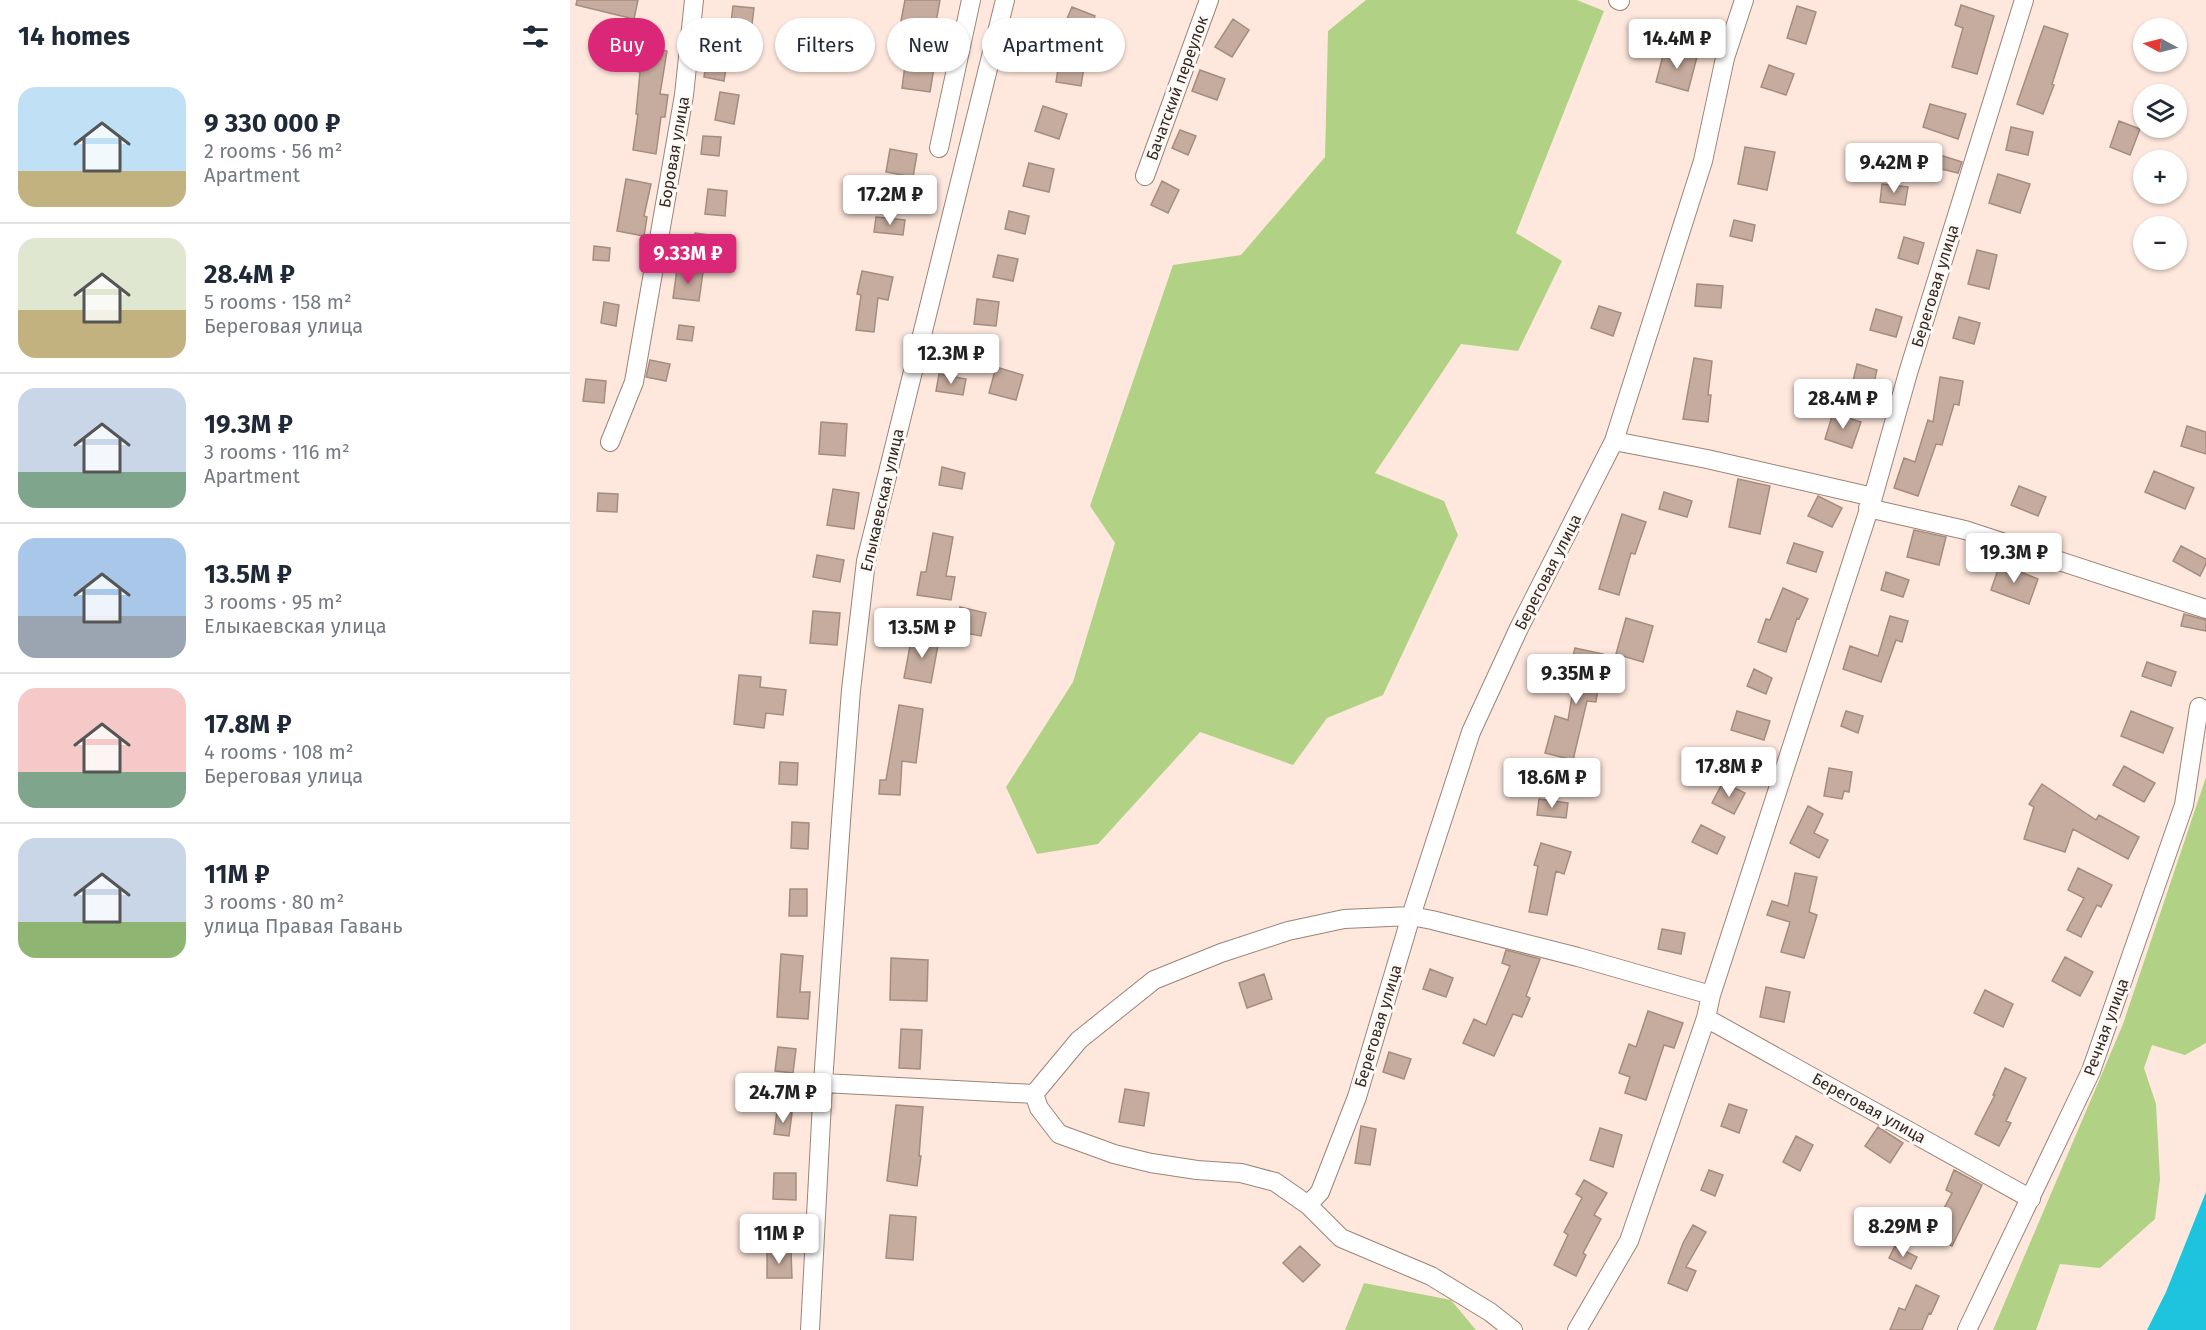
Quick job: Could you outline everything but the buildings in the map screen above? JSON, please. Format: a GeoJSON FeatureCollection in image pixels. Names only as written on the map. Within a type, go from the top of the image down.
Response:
{"type":"FeatureCollection","features":[{"type":"Feature","properties":{"kind":"street","name":"Боровая улица"},"geometry":{"type":"LineString","coordinates":[[610,442],[634,382],[684,95],[694,0]]}},
{"type":"Feature","properties":{"kind":"street"},"geometry":{"type":"LineString","coordinates":[[939,148],[971,0]]}},
{"type":"Feature","properties":{"kind":"street"},"geometry":{"type":"LineString","coordinates":[[984,0],[1004,3]]}},
{"type":"Feature","properties":{"kind":"street","name":"Бачатский переулок"},"geometry":{"type":"LineString","coordinates":[[1145,176],[1209,0]]}},
{"type":"Feature","properties":{"kind":"street","name":"Береговая улица"},"geometry":{"type":"LineString","coordinates":[[1308,1205],[1320,1191],[1357,1097],[1411,916],[1471,732],[1519,628],[1614,441],[1703,161],[1725,58],[1744,0]]}},
{"type":"Feature","properties":{"kind":"street","name":"Береговая улица"},"geometry":{"type":"LineString","coordinates":[[1577,1330],[1629,1241],[1706,1018],[1711,995],[1870,502],[2024,0]]}},
{"type":"Feature","properties":{"kind":"street","name":"Елыкаевская улица"},"geometry":{"type":"LineString","coordinates":[[810,1330],[823,1083],[851,690],[866,561],[1004,3]]}},
{"type":"Feature","properties":{"kind":"street"},"geometry":{"type":"LineString","coordinates":[[1614,441],[1707,459],[1870,502],[1965,530],[2206,609]]}},
{"type":"Feature","properties":{"kind":"street","name":"Речная улица"},"geometry":{"type":"LineString","coordinates":[[1967,1330],[2091,1071],[2184,805],[2199,707]]}},
{"type":"Feature","properties":{"kind":"street"},"geometry":{"type":"LineString","coordinates":[[1034,1094],[1079,1040],[1154,980],[1221,953],[1288,931],[1344,919],[1411,916],[1432,920],[1578,957],[1711,995]]}},
{"type":"Feature","properties":{"kind":"street","name":"Береговая улица"},"geometry":{"type":"LineString","coordinates":[[1706,1018],[2031,1199]]}},
{"type":"Feature","properties":{"kind":"street"},"geometry":{"type":"LineString","coordinates":[[823,1083],[1034,1094]]}},
{"type":"Feature","properties":{"kind":"street"},"geometry":{"type":"LineString","coordinates":[[1034,1094],[1039,1108],[1059,1134],[1114,1154],[1151,1163],[1197,1170],[1241,1173],[1275,1182],[1308,1205],[1341,1238],[1431,1276],[1490,1312],[1513,1330]]}},
{"type":"Feature","properties":{"kind":"green space"},"geometry":{"type":"Polygon","coordinates":[[[1366,0],[1577,0],[1604,11],[1516,233],[1562,261],[1518,351],[1461,344],[1375,473],[1444,501],[1458,535],[1383,695],[1327,718],[1293,765],[1200,732],[1098,844],[1037,854],[1006,787],[1073,682],[1115,543],[1090,506],[1173,265],[1241,255],[1325,157],[1328,31],[1366,0]]]}},
{"type":"Feature","properties":{"kind":"green space"},"geometry":{"type":"Polygon","coordinates":[[[2206,777],[2206,1043],[2185,1055],[2152,1045],[2144,1068],[2156,1104],[2160,1179],[2155,1219],[2100,1268],[2060,1264],[2036,1330],[1993,1330],[2123,1024],[2206,777]]]}},
{"type":"Feature","properties":{"kind":"green space"},"geometry":{"type":"Polygon","coordinates":[[[1364,1283],[1451,1300],[1476,1330],[1345,1330],[1364,1283]]]}},
{"type":"Feature","properties":{"kind":"water"},"geometry":{"type":"Polygon","coordinates":[[[2206,1192],[2206,1330],[2147,1330],[2166,1292],[2206,1192]]]}}]}
